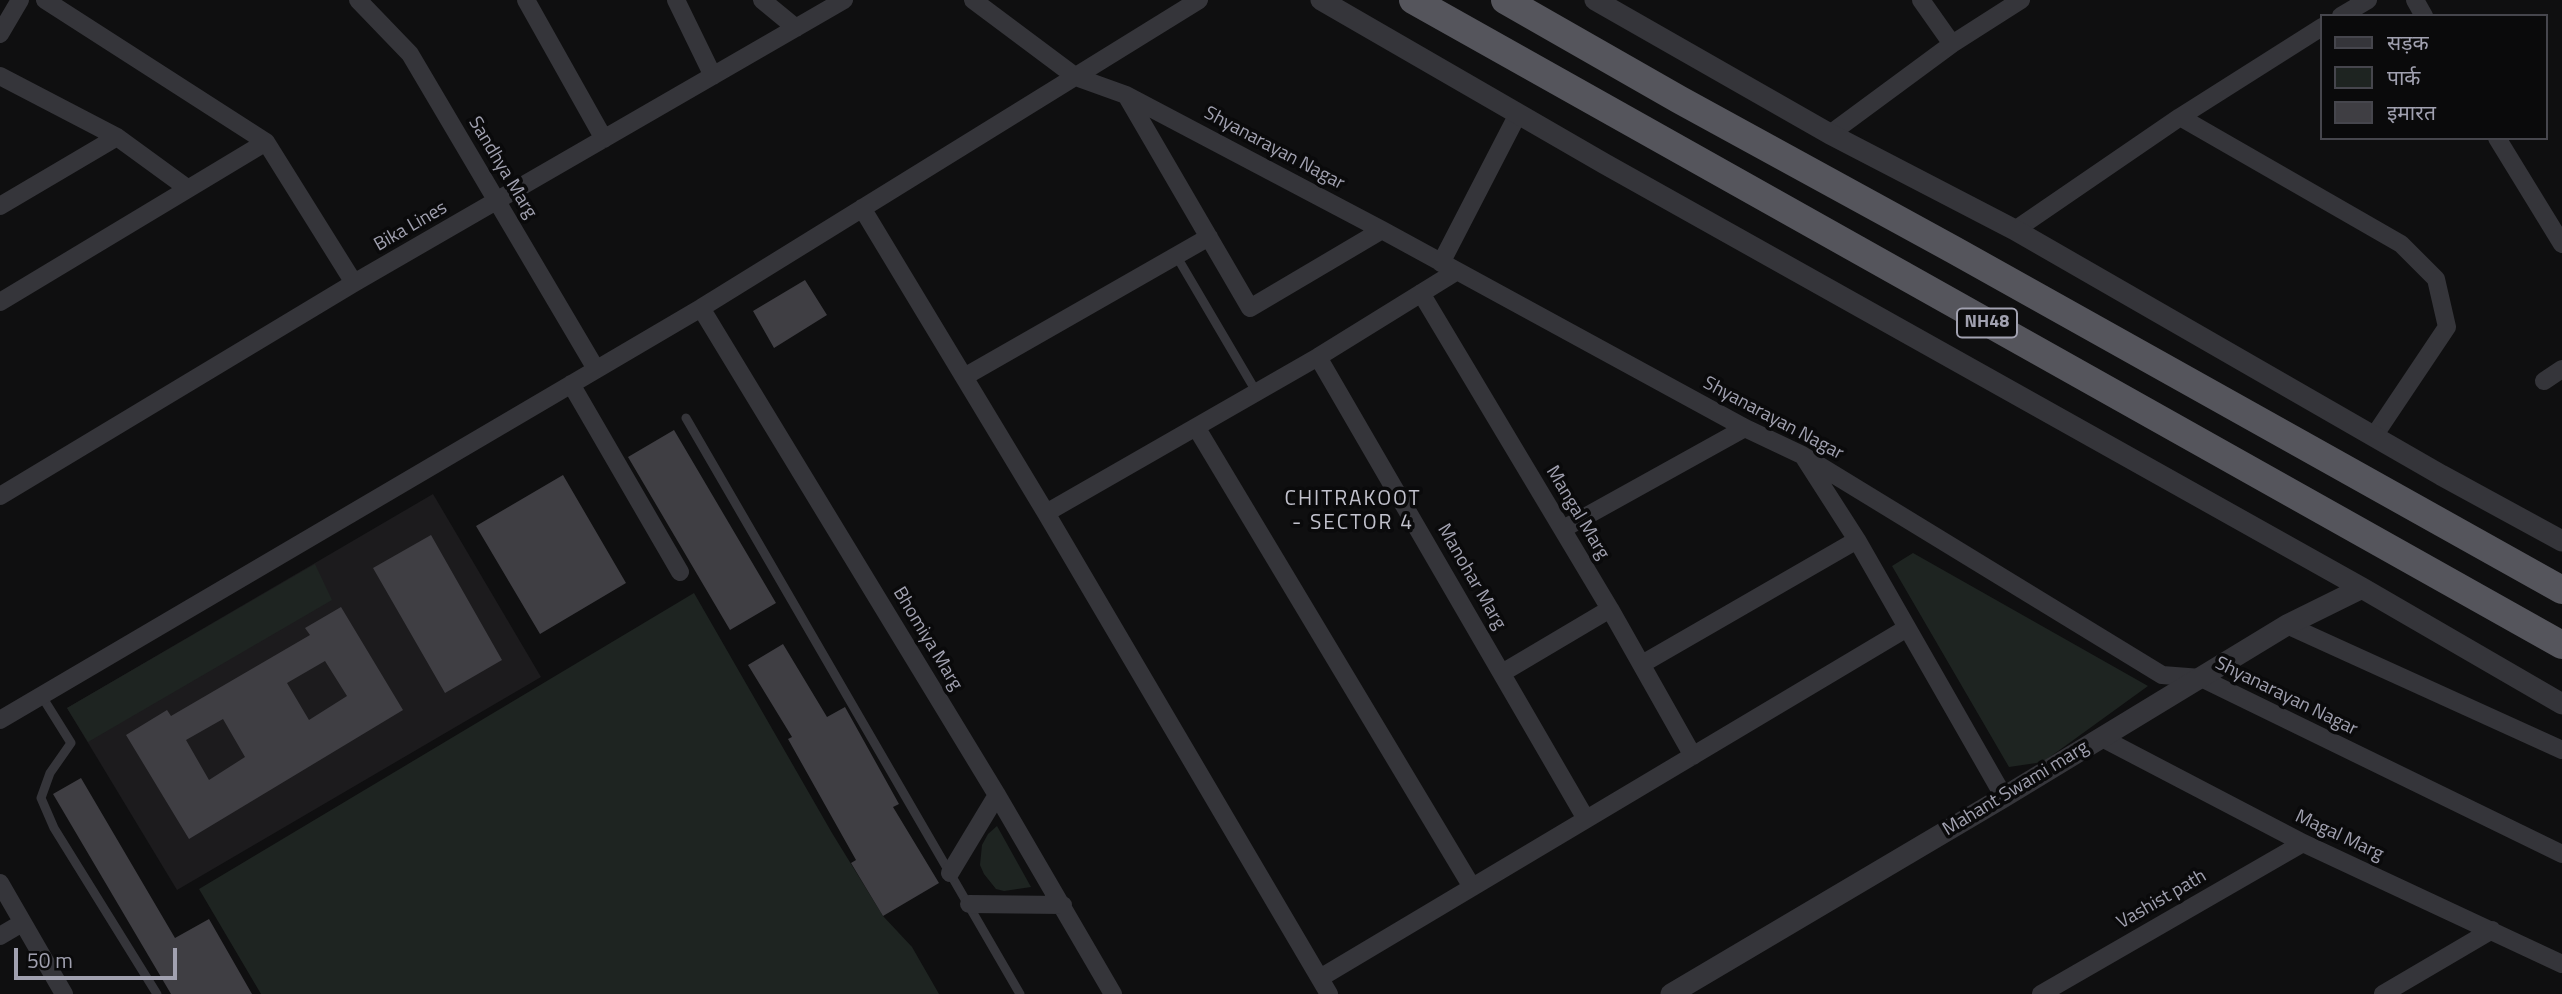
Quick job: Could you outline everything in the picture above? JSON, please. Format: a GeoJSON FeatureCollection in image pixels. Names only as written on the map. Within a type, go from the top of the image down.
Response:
{"type":"FeatureCollection","features":[{"type":"Feature","properties":{"kind":"highway","name":"NH48"},"geometry":{"type":"LineString","coordinates":[[1413,0],[2562,645]]}},
{"type":"Feature","properties":{"kind":"highway","name":"NH48"},"geometry":{"type":"LineString","coordinates":[[1505,0],[2562,590]]}},
{"type":"Feature","properties":{"kind":"street"},"geometry":{"type":"LineString","coordinates":[[0,34],[20,0]]}},
{"type":"Feature","properties":{"kind":"street"},"geometry":{"type":"LineString","coordinates":[[45,0],[266,142],[354,283]]}},
{"type":"Feature","properties":{"kind":"street"},"geometry":{"type":"LineString","coordinates":[[526,0],[604,139]]}},
{"type":"Feature","properties":{"kind":"street"},"geometry":{"type":"LineString","coordinates":[[676,0],[713,76]]}},
{"type":"Feature","properties":{"kind":"street"},"geometry":{"type":"LineString","coordinates":[[762,0],[796,29]]}},
{"type":"Feature","properties":{"kind":"street","name":"Bika Lines"},"geometry":{"type":"LineString","coordinates":[[0,496],[354,283],[844,0]]}},
{"type":"Feature","properties":{"kind":"street","name":"Shyanarayan Nagar"},"geometry":{"type":"LineString","coordinates":[[973,0],[1076,77],[1126,95],[1382,230],[1745,428],[1802,455],[2162,675],[2201,678],[2562,854]]}},
{"type":"Feature","properties":{"kind":"street"},"geometry":{"type":"LineString","coordinates":[[0,719],[701,308],[1199,0]]}},
{"type":"Feature","properties":{"kind":"street"},"geometry":{"type":"LineString","coordinates":[[1321,0],[1518,114],[2362,588],[2562,704]]}},
{"type":"Feature","properties":{"kind":"street"},"geometry":{"type":"LineString","coordinates":[[1595,0],[1830,134],[2015,230],[2562,541]]}},
{"type":"Feature","properties":{"kind":"street"},"geometry":{"type":"LineString","coordinates":[[1921,0],[1952,44]]}},
{"type":"Feature","properties":{"kind":"street"},"geometry":{"type":"LineString","coordinates":[[1830,134],[1952,44],[2021,0]]}},
{"type":"Feature","properties":{"kind":"street"},"geometry":{"type":"LineString","coordinates":[[2344,14],[2368,0]]}},
{"type":"Feature","properties":{"kind":"street","name":"Sandhya Marg"},"geometry":{"type":"LineString","coordinates":[[365,2],[410,54],[596,369]]}},
{"type":"Feature","properties":{"kind":"street"},"geometry":{"type":"LineString","coordinates":[[2015,230],[2180,117],[2320,28]]}},
{"type":"Feature","properties":{"kind":"street"},"geometry":{"type":"LineString","coordinates":[[0,76],[117,137],[187,188]]}},
{"type":"Feature","properties":{"kind":"street"},"geometry":{"type":"LineString","coordinates":[[1126,95],[1250,308],[1382,230]]}},
{"type":"Feature","properties":{"kind":"street"},"geometry":{"type":"LineString","coordinates":[[1046,513],[1258,393],[1421,293],[1449,267],[1518,114]]}},
{"type":"Feature","properties":{"kind":"street"},"geometry":{"type":"LineString","coordinates":[[2180,117],[2401,244],[2436,279],[2447,327],[2374,436]]}},
{"type":"Feature","properties":{"kind":"street"},"geometry":{"type":"LineString","coordinates":[[0,206],[117,137]]}},
{"type":"Feature","properties":{"kind":"street"},"geometry":{"type":"LineString","coordinates":[[2498,140],[2562,244]]}},
{"type":"Feature","properties":{"kind":"street"},"geometry":{"type":"LineString","coordinates":[[0,302],[266,142]]}},
{"type":"Feature","properties":{"kind":"street"},"geometry":{"type":"LineString","coordinates":[[862,208],[1046,513],[1329,994]]}},
{"type":"Feature","properties":{"kind":"street"},"geometry":{"type":"LineString","coordinates":[[964,377],[1209,237]]}},
{"type":"Feature","properties":{"kind":"street","name":"Mangal Marg"},"geometry":{"type":"LineString","coordinates":[[1421,293],[1611,609],[1693,756]]}},
{"type":"Feature","properties":{"kind":"street","name":"Bhomiya Marg"},"geometry":{"type":"LineString","coordinates":[[701,308],[1063,905],[1113,994]]}},
{"type":"Feature","properties":{"kind":"street","name":"Manohar Marg"},"geometry":{"type":"LineString","coordinates":[[1318,357],[1587,818]]}},
{"type":"Feature","properties":{"kind":"street"},"geometry":{"type":"LineString","coordinates":[[2544,381],[2562,369]]}},
{"type":"Feature","properties":{"kind":"street"},"geometry":{"type":"LineString","coordinates":[[571,384],[680,572]]}},
{"type":"Feature","properties":{"kind":"street"},"geometry":{"type":"LineString","coordinates":[[1196,427],[1472,887]]}},
{"type":"Feature","properties":{"kind":"street"},"geometry":{"type":"LineString","coordinates":[[1563,529],[1745,428]]}},
{"type":"Feature","properties":{"kind":"street"},"geometry":{"type":"LineString","coordinates":[[1802,455],[1857,540],[2004,797]]}},
{"type":"Feature","properties":{"kind":"street"},"geometry":{"type":"LineString","coordinates":[[1642,664],[1857,540]]}},
{"type":"Feature","properties":{"kind":"street","name":"Mahant Swami marg"},"geometry":{"type":"LineString","coordinates":[[1678,992],[2287,625],[2362,588]]}},
{"type":"Feature","properties":{"kind":"street"},"geometry":{"type":"LineString","coordinates":[[1502,673],[1611,609]]}},
{"type":"Feature","properties":{"kind":"street"},"geometry":{"type":"LineString","coordinates":[[2287,625],[2562,750]]}},
{"type":"Feature","properties":{"kind":"street"},"geometry":{"type":"LineString","coordinates":[[1320,978],[1907,628]]}},
{"type":"Feature","properties":{"kind":"street","name":"Magal Marg"},"geometry":{"type":"LineString","coordinates":[[2102,738],[2303,843],[2562,964]]}},
{"type":"Feature","properties":{"kind":"street"},"geometry":{"type":"LineString","coordinates":[[950,873],[997,796]]}},
{"type":"Feature","properties":{"kind":"street","name":"Vashist path"},"geometry":{"type":"LineString","coordinates":[[2041,994],[2303,843]]}},
{"type":"Feature","properties":{"kind":"street"},"geometry":{"type":"LineString","coordinates":[[0,883],[64,994]]}},
{"type":"Feature","properties":{"kind":"street"},"geometry":{"type":"LineString","coordinates":[[969,904],[1063,905]]}},
{"type":"Feature","properties":{"kind":"street"},"geometry":{"type":"LineString","coordinates":[[0,936],[22,923]]}},
{"type":"Feature","properties":{"kind":"street"},"geometry":{"type":"LineString","coordinates":[[2383,994],[2492,930]]}},
{"type":"Feature","properties":{"kind":"lane"},"geometry":{"type":"LineString","coordinates":[[1177,257],[1258,393]]}},
{"type":"Feature","properties":{"kind":"lane"},"geometry":{"type":"LineString","coordinates":[[686,418],[1020,994]]}},
{"type":"Feature","properties":{"kind":"lane"},"geometry":{"type":"LineString","coordinates":[[41,695],[71,743],[50,773],[41,798],[54,828],[157,994]]}},
{"type":"Feature","properties":{"kind":"shaded area"},"geometry":{"type":"Polygon","coordinates":[[[433,494],[541,677],[177,890],[67,708],[433,494]]]}},
{"type":"Feature","properties":{"kind":"green space"},"geometry":{"type":"Polygon","coordinates":[[[1913,553],[2148,686],[2043,762],[2009,767],[1892,566],[1913,553]]]}},
{"type":"Feature","properties":{"kind":"green space"},"geometry":{"type":"Polygon","coordinates":[[[315,564],[332,600],[88,742],[67,708],[315,564]]]}},
{"type":"Feature","properties":{"kind":"green space"},"geometry":{"type":"Polygon","coordinates":[[[694,593],[832,833],[883,916],[912,947],[939,994],[261,994],[199,889],[694,593]]]}},
{"type":"Feature","properties":{"kind":"green space"},"geometry":{"type":"Polygon","coordinates":[[[997,826],[1031,887],[1004,891],[996,889],[984,874],[980,865],[982,845],[988,834],[997,826]]]}},
{"type":"Feature","properties":{"kind":"building"},"geometry":{"type":"Polygon","coordinates":[[[805,280],[827,315],[774,348],[753,311],[805,280]]]}},
{"type":"Feature","properties":{"kind":"building"},"geometry":{"type":"Polygon","coordinates":[[[674,430],[776,603],[730,630],[628,457],[674,430]]]}},
{"type":"Feature","properties":{"kind":"building"},"geometry":{"type":"Polygon","coordinates":[[[563,475],[626,583],[540,634],[476,526],[563,475]]]}},
{"type":"Feature","properties":{"kind":"building"},"geometry":{"type":"Polygon","coordinates":[[[431,535],[502,660],[445,693],[373,568],[431,535]]]}},
{"type":"Feature","properties":{"kind":"building"},"geometry":{"type":"Polygon","coordinates":[[[341,607],[403,710],[189,839],[126,735],[167,710],[171,716],[310,635],[305,628],[341,607]],[[325,661],[287,683],[309,720],[347,696],[325,661]],[[223,719],[186,740],[209,780],[245,757],[223,719]]]}},
{"type":"Feature","properties":{"kind":"building"},"geometry":{"type":"Polygon","coordinates":[[[783,644],[827,717],[845,707],[899,804],[893,807],[939,883],[883,916],[851,863],[856,860],[788,739],[792,737],[748,665],[783,644]]]}},
{"type":"Feature","properties":{"kind":"building"},"geometry":{"type":"Polygon","coordinates":[[[81,778],[175,938],[209,919],[252,994],[171,994],[53,794],[81,778]]]}},
{"type":"Feature","properties":{"kind":"district","name":"CHITRAKOOT - SECTOR 4"},"geometry":{"type":"Point","coordinates":[1353,512]}}]}
